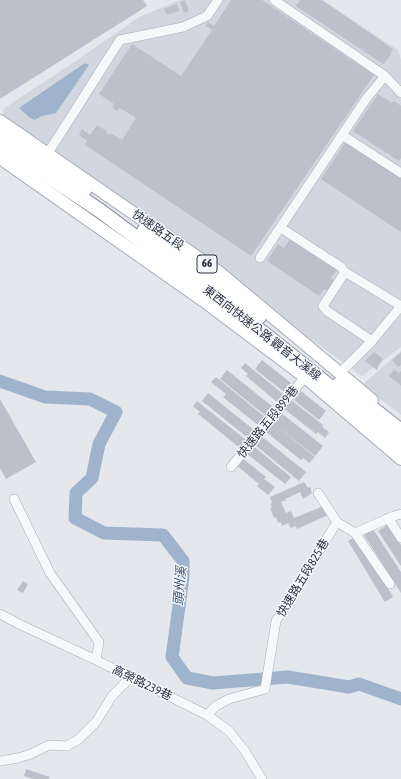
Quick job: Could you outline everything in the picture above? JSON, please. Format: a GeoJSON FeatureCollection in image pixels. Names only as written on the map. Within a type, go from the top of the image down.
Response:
{"type":"FeatureCollection","features":[{"type":"Feature","properties":{"kind":"highway","name":"東西向快速公路 觀音大溪線"},"geometry":{"type":"LineString","coordinates":[[0,131],[101,200],[215,282],[401,431]]}},
{"type":"Feature","properties":{"kind":"highway","name":"東西向快速公路 觀音大溪線"},"geometry":{"type":"LineString","coordinates":[[0,144],[99,210],[208,290],[293,357],[401,446]]}},
{"type":"Feature","properties":{"kind":"main road","name":"快速路五段"},"geometry":{"type":"LineString","coordinates":[[0,121],[220,273],[401,424]]}},
{"type":"Feature","properties":{"kind":"main road"},"geometry":{"type":"LineString","coordinates":[[0,158],[204,301],[305,377],[401,459]]}},
{"type":"Feature","properties":{"kind":"street"},"geometry":{"type":"LineString","coordinates":[[48,153],[120,40],[182,27],[207,16],[218,0]]}},
{"type":"Feature","properties":{"kind":"street"},"geometry":{"type":"LineString","coordinates":[[274,0],[385,76],[401,93]]}},
{"type":"Feature","properties":{"kind":"street"},"geometry":{"type":"LineString","coordinates":[[260,258],[366,98],[385,76]]}},
{"type":"Feature","properties":{"kind":"street"},"geometry":{"type":"LineString","coordinates":[[342,135],[401,173]]}},
{"type":"Feature","properties":{"kind":"street"},"geometry":{"type":"LineString","coordinates":[[281,228],[341,267],[345,272],[401,306],[372,341],[340,373]]}},
{"type":"Feature","properties":{"kind":"street"},"geometry":{"type":"LineString","coordinates":[[345,272],[323,306],[327,311],[372,341]]}},
{"type":"Feature","properties":{"kind":"street","name":"快速路五段899巷"},"geometry":{"type":"LineString","coordinates":[[231,467],[305,377]]}},
{"type":"Feature","properties":{"kind":"street"},"geometry":{"type":"LineString","coordinates":[[318,493],[337,522],[354,533],[390,584]]}},
{"type":"Feature","properties":{"kind":"street"},"geometry":{"type":"LineString","coordinates":[[14,499],[50,573],[99,642],[96,660]]}},
{"type":"Feature","properties":{"kind":"street"},"geometry":{"type":"LineString","coordinates":[[354,533],[401,514]]}},
{"type":"Feature","properties":{"kind":"street"},"geometry":{"type":"LineString","coordinates":[[388,518],[401,538]]}},
{"type":"Feature","properties":{"kind":"street","name":"快速路五段825巷"},"geometry":{"type":"LineString","coordinates":[[207,715],[216,706],[229,699],[264,689],[276,622],[337,522]]}},
{"type":"Feature","properties":{"kind":"street","name":"高榮路239巷"},"geometry":{"type":"LineString","coordinates":[[0,614],[21,626],[96,660],[207,715],[229,731],[245,751],[262,779]]}},
{"type":"Feature","properties":{"kind":"street"},"geometry":{"type":"LineString","coordinates":[[0,761],[31,754],[49,745],[67,746],[79,739],[96,722],[112,696],[130,678]]}},
{"type":"Feature","properties":{"kind":"shaded area"},"geometry":{"type":"Polygon","coordinates":[[[180,0],[322,0],[398,50],[401,60],[401,347],[362,376],[3,117],[3,109],[139,17],[180,0]]]}},
{"type":"Feature","properties":{"kind":"shaded area"},"geometry":{"type":"Polygon","coordinates":[[[401,351],[401,415],[362,385],[401,351]]]}},
{"type":"Feature","properties":{"kind":"water"},"geometry":{"type":"Polygon","coordinates":[[[85,63],[89,65],[56,113],[42,116],[34,120],[19,108],[85,63]]]}},
{"type":"Feature","properties":{"kind":"building"},"geometry":{"type":"Polygon","coordinates":[[[0,0],[143,0],[147,6],[0,99],[0,0]]]}},
{"type":"Feature","properties":{"kind":"building"},"geometry":{"type":"Polygon","coordinates":[[[185,0],[189,11],[184,13],[180,2],[185,0]]]}},
{"type":"Feature","properties":{"kind":"building"},"geometry":{"type":"Polygon","coordinates":[[[231,0],[262,0],[374,75],[251,256],[85,145],[87,141],[79,135],[82,129],[90,135],[97,125],[107,131],[106,133],[109,135],[110,133],[122,140],[136,118],[120,108],[117,111],[113,108],[114,104],[99,94],[132,44],[181,76],[212,30],[206,26],[208,22],[214,26],[231,0]]]}},
{"type":"Feature","properties":{"kind":"building"},"geometry":{"type":"Polygon","coordinates":[[[300,0],[322,0],[393,49],[392,53],[383,64],[296,6],[300,0]]]}},
{"type":"Feature","properties":{"kind":"building"},"geometry":{"type":"Polygon","coordinates":[[[177,4],[179,11],[167,15],[164,9],[177,4]]]}},
{"type":"Feature","properties":{"kind":"building"},"geometry":{"type":"Polygon","coordinates":[[[378,94],[392,103],[394,101],[401,106],[401,158],[399,161],[353,131],[378,94]]]}},
{"type":"Feature","properties":{"kind":"building"},"geometry":{"type":"Polygon","coordinates":[[[349,137],[401,171],[401,232],[321,179],[349,137]]]}},
{"type":"Feature","properties":{"kind":"building"},"geometry":{"type":"Polygon","coordinates":[[[290,239],[318,256],[316,257],[328,265],[329,263],[338,268],[331,278],[339,283],[331,293],[324,289],[319,296],[267,261],[278,244],[284,248],[290,239]]]}},
{"type":"Feature","properties":{"kind":"building"},"geometry":{"type":"Polygon","coordinates":[[[374,352],[383,359],[377,370],[365,361],[374,352]]]}},
{"type":"Feature","properties":{"kind":"building"},"geometry":{"type":"Polygon","coordinates":[[[401,352],[401,365],[398,367],[392,360],[401,352]]]}},
{"type":"Feature","properties":{"kind":"building"},"geometry":{"type":"Polygon","coordinates":[[[262,360],[291,383],[284,392],[255,369],[262,360]]]}},
{"type":"Feature","properties":{"kind":"building"},"geometry":{"type":"Polygon","coordinates":[[[245,363],[283,394],[277,402],[246,376],[248,374],[241,368],[245,363]]]}},
{"type":"Feature","properties":{"kind":"building"},"geometry":{"type":"Polygon","coordinates":[[[227,370],[273,407],[266,416],[220,379],[227,370]]]}},
{"type":"Feature","properties":{"kind":"building"},"geometry":{"type":"Polygon","coordinates":[[[394,370],[399,373],[401,371],[401,386],[389,376],[394,370]]]}},
{"type":"Feature","properties":{"kind":"building"},"geometry":{"type":"Polygon","coordinates":[[[216,377],[265,417],[258,425],[223,397],[226,394],[211,382],[216,377]]]}},
{"type":"Feature","properties":{"kind":"building"},"geometry":{"type":"Polygon","coordinates":[[[301,391],[326,411],[319,420],[294,400],[301,391]]]}},
{"type":"Feature","properties":{"kind":"building"},"geometry":{"type":"Polygon","coordinates":[[[208,393],[254,430],[248,438],[202,401],[208,393]]]}},
{"type":"Feature","properties":{"kind":"building"},"geometry":{"type":"Polygon","coordinates":[[[0,399],[36,462],[6,479],[0,468],[0,399]]]}},
{"type":"Feature","properties":{"kind":"building"},"geometry":{"type":"Polygon","coordinates":[[[290,399],[323,425],[322,427],[329,432],[325,438],[318,432],[316,434],[283,408],[290,399]]]}},
{"type":"Feature","properties":{"kind":"building"},"geometry":{"type":"Polygon","coordinates":[[[197,401],[246,440],[240,448],[198,414],[200,412],[193,406],[197,401]]]}},
{"type":"Feature","properties":{"kind":"building"},"geometry":{"type":"Polygon","coordinates":[[[280,412],[323,446],[315,456],[272,422],[280,412]]]}},
{"type":"Feature","properties":{"kind":"building"},"geometry":{"type":"Polygon","coordinates":[[[272,422],[315,457],[309,463],[303,458],[301,460],[265,431],[272,422]]]}},
{"type":"Feature","properties":{"kind":"building"},"geometry":{"type":"Polygon","coordinates":[[[261,436],[306,472],[299,481],[254,444],[261,436]]]}},
{"type":"Feature","properties":{"kind":"building"},"geometry":{"type":"Polygon","coordinates":[[[252,445],[291,477],[285,484],[246,453],[252,445]]]}},
{"type":"Feature","properties":{"kind":"building"},"geometry":{"type":"Polygon","coordinates":[[[242,458],[266,477],[264,479],[275,487],[268,495],[257,486],[259,484],[236,465],[242,458]]]}},
{"type":"Feature","properties":{"kind":"building"},"geometry":{"type":"Polygon","coordinates":[[[304,482],[308,488],[310,487],[312,493],[303,499],[300,492],[281,502],[286,513],[291,511],[294,518],[324,506],[328,515],[297,529],[296,526],[291,528],[288,523],[282,526],[281,522],[278,523],[276,517],[274,518],[270,508],[272,507],[270,504],[272,503],[270,497],[304,482]]]}},
{"type":"Feature","properties":{"kind":"building"},"geometry":{"type":"Polygon","coordinates":[[[388,524],[401,545],[401,566],[378,531],[388,524]]]}},
{"type":"Feature","properties":{"kind":"building"},"geometry":{"type":"Polygon","coordinates":[[[373,529],[401,572],[401,593],[364,535],[373,529]]]}},
{"type":"Feature","properties":{"kind":"building"},"geometry":{"type":"Polygon","coordinates":[[[356,536],[393,597],[385,602],[348,541],[356,536]]]}},
{"type":"Feature","properties":{"kind":"building"},"geometry":{"type":"Polygon","coordinates":[[[23,581],[28,584],[23,593],[17,590],[23,581]]]}},
{"type":"Feature","properties":{"kind":"building"},"geometry":{"type":"Polygon","coordinates":[[[26,769],[50,777],[49,779],[33,779],[24,776],[26,769]]]}},
{"type":"Feature","properties":{"kind":"waterway","name":"頭州溪"},"geometry":{"type":"LineString","coordinates":[[0,381],[45,397],[90,399],[116,412],[99,444],[92,478],[76,493],[75,518],[104,533],[163,535],[183,561],[183,577],[172,657],[187,678],[213,683],[288,677],[349,687],[359,684],[401,699]]}}]}
